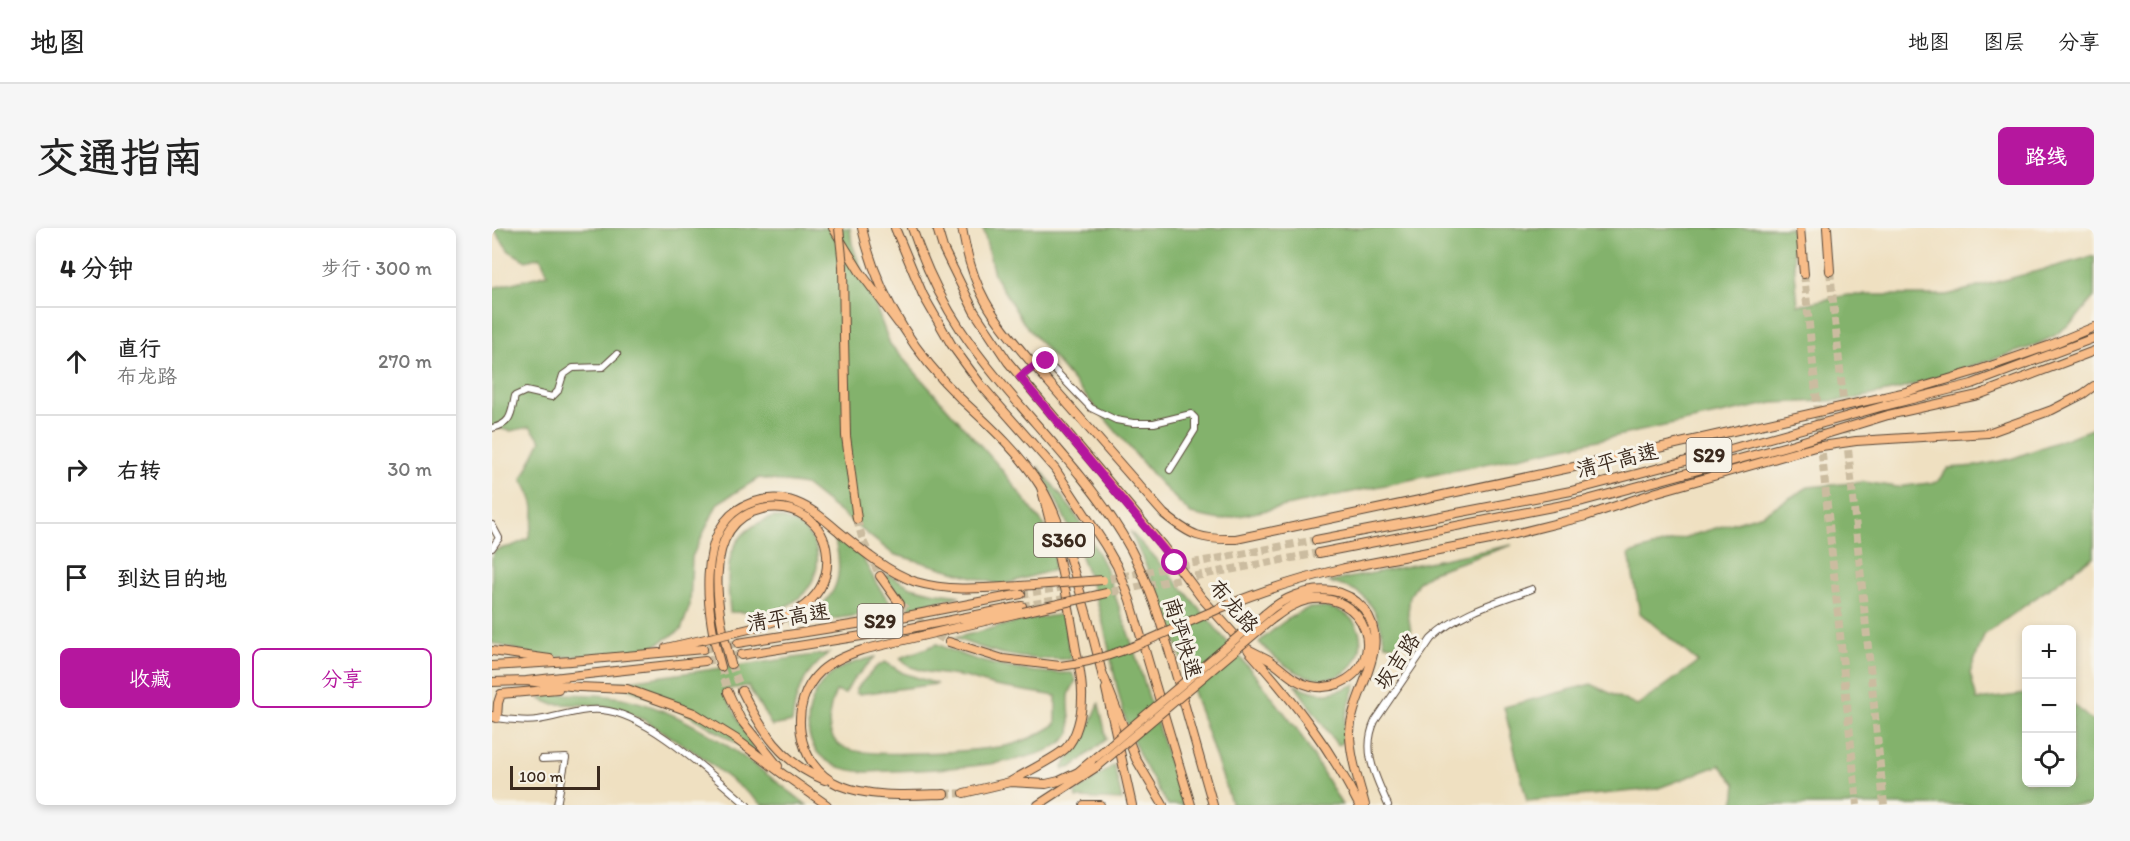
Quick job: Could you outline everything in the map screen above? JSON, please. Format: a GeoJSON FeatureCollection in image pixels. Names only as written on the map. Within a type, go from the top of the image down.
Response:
{"type":"FeatureCollection","features":[{"type":"Feature","properties":{"kind":"highway"},"geometry":{"type":"LineString","coordinates":[[833,228],[860,272],[899,324]]}},
{"type":"Feature","properties":{"kind":"highway"},"geometry":{"type":"LineString","coordinates":[[839,228],[843,266],[846,436],[857,519]]}},
{"type":"Feature","properties":{"kind":"highway","name":"南坪快速"},"geometry":{"type":"LineString","coordinates":[[895,228],[923,295],[951,344],[981,386],[1055,469],[1106,545],[1117,566],[1130,600],[1191,805]]}},
{"type":"Feature","properties":{"kind":"highway","name":"南坪快速"},"geometry":{"type":"LineString","coordinates":[[912,228],[936,284],[961,330],[1099,501],[1136,560],[1151,593],[1214,805]]}},
{"type":"Feature","properties":{"kind":"highway"},"geometry":{"type":"LineString","coordinates":[[962,228],[968,261],[981,295],[1001,327],[1164,514],[1184,531],[1202,538],[1236,539],[1574,467],[1902,393],[1986,367],[2094,327]]}},
{"type":"Feature","properties":{"kind":"highway","name":"清平高速"},"geometry":{"type":"LineString","coordinates":[[1316,540],[1571,490],[1709,455],[1972,384],[2094,338]]}},
{"type":"Feature","properties":{"kind":"highway","name":"清平高速"},"geometry":{"type":"LineString","coordinates":[[1319,553],[1583,501],[1787,446],[1888,415],[1978,395],[2094,351]]}},
{"type":"Feature","properties":{"kind":"highway"},"geometry":{"type":"LineString","coordinates":[[949,642],[1003,659],[1060,666],[1076,664],[1112,655],[1258,592],[1297,580],[1345,568],[1490,540],[1586,516],[1668,488],[1815,447],[1856,441],[1988,433],[2052,410],[2094,386]]}},
{"type":"Feature","properties":{"kind":"highway"},"geometry":{"type":"LineString","coordinates":[[1010,782],[1065,749],[1075,734],[1081,717],[1081,680],[1073,630],[1041,488]]}},
{"type":"Feature","properties":{"kind":"highway"},"geometry":{"type":"LineString","coordinates":[[721,667],[711,615],[711,558],[716,535],[729,517],[744,505],[760,499],[795,502],[814,512],[887,567],[915,581],[948,588],[1021,590],[1103,580]]}},
{"type":"Feature","properties":{"kind":"highway"},"geometry":{"type":"LineString","coordinates":[[492,666],[616,657],[702,644],[736,632],[786,617],[804,606],[821,590],[828,567],[827,547],[820,531],[806,517],[789,509],[773,507],[753,511],[736,521],[725,535],[720,556],[718,590],[720,612],[731,664]]}},
{"type":"Feature","properties":{"kind":"highway"},"geometry":{"type":"LineString","coordinates":[[880,576],[900,604]]}},
{"type":"Feature","properties":{"kind":"highway","name":"清平高速"},"geometry":{"type":"LineString","coordinates":[[738,643],[908,616],[1021,590]]}},
{"type":"Feature","properties":{"kind":"highway"},"geometry":{"type":"LineString","coordinates":[[1038,805],[1097,761],[1287,598],[1304,592],[1322,590],[1340,593],[1354,600],[1370,619],[1374,637],[1374,654],[1353,713],[1350,733],[1352,755],[1365,805]]}},
{"type":"Feature","properties":{"kind":"highway"},"geometry":{"type":"LineString","coordinates":[[839,785],[829,779],[811,761],[801,733],[800,719],[804,696],[821,670],[843,657],[862,650],[1023,609],[1107,593]]}},
{"type":"Feature","properties":{"kind":"highway"},"geometry":{"type":"LineString","coordinates":[[1248,649],[1303,684],[1314,687],[1333,686],[1347,681],[1364,660],[1367,634],[1358,616],[1345,604],[1327,599],[1305,600],[1268,616]]}},
{"type":"Feature","properties":{"kind":"highway","name":"清平高速"},"geometry":{"type":"LineString","coordinates":[[741,656],[1023,609]]}},
{"type":"Feature","properties":{"kind":"highway"},"geometry":{"type":"LineString","coordinates":[[492,651],[571,661]]}},
{"type":"Feature","properties":{"kind":"highway"},"geometry":{"type":"LineString","coordinates":[[492,682],[526,681],[705,661]]}},
{"type":"Feature","properties":{"kind":"highway"},"geometry":{"type":"LineString","coordinates":[[1102,672],[1136,759],[1163,805]]}},
{"type":"Feature","properties":{"kind":"highway"},"geometry":{"type":"LineString","coordinates":[[526,681],[627,689],[694,713],[736,739],[827,805]]}},
{"type":"Feature","properties":{"kind":"highway"},"geometry":{"type":"LineString","coordinates":[[494,717],[501,694],[579,687]]}},
{"type":"Feature","properties":{"kind":"highway"},"geometry":{"type":"LineString","coordinates":[[742,691],[758,724],[782,753],[808,772],[839,785],[868,793],[944,794]]}},
{"type":"Feature","properties":{"kind":"highway"},"geometry":{"type":"LineString","coordinates":[[728,692],[741,720],[788,778]]}},
{"type":"Feature","properties":{"kind":"highway"},"geometry":{"type":"LineString","coordinates":[[964,793],[1010,782],[1046,784],[1059,781],[1097,761]]}},
{"type":"Feature","properties":{"kind":"highway"},"geometry":{"type":"LineString","coordinates":[[1084,805],[1100,805]]}},
{"type":"Feature","properties":{"kind":"main road","name":"S360"},"geometry":{"type":"LineString","coordinates":[[862,228],[867,253],[899,324],[940,376],[1015,453],[1041,488],[1063,535],[1094,639],[1132,805]]}},
{"type":"Feature","properties":{"kind":"main road","name":"布龙路"},"geometry":{"type":"LineString","coordinates":[[937,228],[974,311],[988,335],[1020,377],[1162,545],[1201,597],[1294,703],[1344,776],[1359,805]]}},
{"type":"Feature","properties":{"kind":"main road"},"geometry":{"type":"LineString","coordinates":[[1800,228],[1804,274]]}},
{"type":"Feature","properties":{"kind":"main road"},"geometry":{"type":"LineString","coordinates":[[1827,228],[1830,271]]}},
{"type":"Feature","properties":{"kind":"street"},"geometry":{"type":"LineString","coordinates":[[492,428],[503,426],[510,417],[515,396],[526,391],[552,397],[558,391],[563,375],[573,368],[603,366],[617,354]]}},
{"type":"Feature","properties":{"kind":"street"},"geometry":{"type":"LineString","coordinates":[[1020,377],[1041,361],[1048,362],[1091,408],[1116,420],[1154,423],[1174,420],[1191,414],[1195,418],[1195,430],[1170,470]]}},
{"type":"Feature","properties":{"kind":"street"},"geometry":{"type":"LineString","coordinates":[[492,525],[499,538],[492,548]]}},
{"type":"Feature","properties":{"kind":"street","name":"坂吉路"},"geometry":{"type":"LineString","coordinates":[[1388,805],[1371,765],[1370,741],[1375,721],[1427,644],[1437,633],[1478,609],[1532,589]]}},
{"type":"Feature","properties":{"kind":"street"},"geometry":{"type":"LineString","coordinates":[[494,717],[522,721],[579,711],[602,710],[638,721],[689,757],[747,805]]}},
{"type":"Feature","properties":{"kind":"street"},"geometry":{"type":"LineString","coordinates":[[542,759],[566,758],[557,805]]}},
{"type":"Feature","properties":{"kind":"green space"},"geometry":{"type":"Polygon","coordinates":[[[493,228],[850,228],[852,244],[890,344],[998,465],[1054,538],[1054,570],[1001,585],[893,554],[805,485],[759,478],[718,503],[692,557],[690,605],[681,630],[644,652],[546,658],[492,643],[492,558],[495,550],[528,539],[534,508],[531,495],[522,479],[541,440],[530,427],[510,431],[492,427],[492,288],[548,274],[540,257],[526,261],[509,251],[493,228]]]}},
{"type":"Feature","properties":{"kind":"green space"},"geometry":{"type":"Polygon","coordinates":[[[983,228],[1791,228],[1798,305],[1848,295],[1947,295],[2094,256],[2094,297],[2075,320],[2054,336],[2031,347],[1900,389],[1849,400],[1773,403],[1220,520],[1191,514],[1158,481],[1023,322],[994,275],[983,228]]]}},
{"type":"Feature","properties":{"kind":"green space"},"geometry":{"type":"Polygon","coordinates":[[[2094,428],[2094,556],[1984,635],[1970,673],[1977,700],[2022,694],[2022,787],[2076,787],[2076,707],[2094,723],[2094,805],[1734,805],[1736,784],[1720,765],[1656,789],[1527,801],[1504,707],[1591,684],[1637,706],[1698,662],[1640,613],[1629,554],[1763,514],[1808,487],[1864,482],[1897,487],[1937,482],[1948,468],[1976,466],[2011,459],[2094,428]]]}},
{"type":"Feature","properties":{"kind":"green space"},"geometry":{"type":"Polygon","coordinates":[[[1038,466],[1073,511],[1105,567],[1183,805],[1168,805],[1147,770],[1130,733],[1115,680],[1104,625],[1087,571],[1065,518],[1038,466]]]}},
{"type":"Feature","properties":{"kind":"green space"},"geometry":{"type":"Polygon","coordinates":[[[774,517],[792,522],[806,531],[814,544],[817,558],[816,572],[809,586],[798,599],[782,608],[763,612],[730,612],[729,566],[737,542],[745,532],[774,517]]]}},
{"type":"Feature","properties":{"kind":"green space"},"geometry":{"type":"Polygon","coordinates":[[[1130,531],[1183,589],[1259,680],[1299,732],[1342,805],[1232,805],[1162,601],[1130,531]]]}},
{"type":"Feature","properties":{"kind":"green space"},"geometry":{"type":"Polygon","coordinates":[[[833,534],[862,557],[895,610],[791,625],[818,609],[834,589],[839,565],[833,534]]]}},
{"type":"Feature","properties":{"kind":"green space"},"geometry":{"type":"Polygon","coordinates":[[[1512,545],[1435,571],[1419,581],[1410,596],[1408,613],[1411,632],[1394,645],[1385,644],[1376,614],[1363,596],[1356,591],[1329,582],[1512,545]]]}},
{"type":"Feature","properties":{"kind":"green space"},"geometry":{"type":"Polygon","coordinates":[[[887,574],[911,587],[960,596],[910,608],[886,579],[887,574]]]}},
{"type":"Feature","properties":{"kind":"green space"},"geometry":{"type":"Polygon","coordinates":[[[1309,608],[1338,611],[1355,624],[1361,642],[1356,660],[1342,674],[1321,679],[1293,670],[1259,642],[1277,627],[1309,608]]]}},
{"type":"Feature","properties":{"kind":"green space"},"geometry":{"type":"Polygon","coordinates":[[[1064,614],[1071,659],[1012,656],[955,638],[1020,621],[1064,614]]]}},
{"type":"Feature","properties":{"kind":"green space"},"geometry":{"type":"Polygon","coordinates":[[[937,644],[970,658],[1003,667],[1037,672],[1072,673],[1076,680],[1069,695],[1070,733],[1057,745],[1036,754],[976,766],[866,772],[843,768],[823,758],[811,740],[808,719],[819,687],[843,667],[875,657],[853,680],[845,694],[836,691],[833,697],[830,728],[835,741],[841,746],[872,753],[975,750],[1016,743],[1056,724],[1056,696],[995,686],[965,677],[927,672],[911,667],[900,658],[937,644]]]}},
{"type":"Feature","properties":{"kind":"green space"},"geometry":{"type":"Polygon","coordinates":[[[829,653],[807,675],[796,700],[792,722],[772,726],[748,686],[723,690],[757,755],[675,707],[613,683],[829,653]]]}},
{"type":"Feature","properties":{"kind":"green space"},"geometry":{"type":"Polygon","coordinates":[[[885,662],[903,673],[937,684],[856,693],[856,689],[876,667],[885,662]]]}},
{"type":"Feature","properties":{"kind":"green space"},"geometry":{"type":"Polygon","coordinates":[[[1356,684],[1345,718],[1343,740],[1337,745],[1295,685],[1326,693],[1356,684]]]}},
{"type":"Feature","properties":{"kind":"green space"},"geometry":{"type":"Polygon","coordinates":[[[551,694],[614,697],[658,709],[725,744],[807,805],[763,805],[698,754],[646,721],[618,709],[593,705],[552,704],[540,699],[551,694]]]}},
{"type":"Feature","properties":{"kind":"green space"},"geometry":{"type":"Polygon","coordinates":[[[1099,704],[1107,739],[1072,767],[1064,769],[1063,767],[1085,736],[1099,704]]]}},
{"type":"Feature","properties":{"kind":"green space"},"geometry":{"type":"Polygon","coordinates":[[[1114,765],[1122,800],[1076,798],[1075,793],[1114,765]]]}},
{"type":"Feature","properties":{"kind":"tunnel"},"geometry":{"type":"LineString","coordinates":[[1830,271],[1884,805]]}},
{"type":"Feature","properties":{"kind":"tunnel"},"geometry":{"type":"LineString","coordinates":[[1804,274],[1857,805]]}},
{"type":"Feature","properties":{"kind":"tunnel"},"geometry":{"type":"LineString","coordinates":[[857,519],[863,541],[880,576]]}},
{"type":"Feature","properties":{"kind":"tunnel"},"geometry":{"type":"LineString","coordinates":[[1098,581],[1316,540]]}},
{"type":"Feature","properties":{"kind":"tunnel"},"geometry":{"type":"LineString","coordinates":[[1100,594],[1319,553]]}},
{"type":"Feature","properties":{"kind":"tunnel"},"geometry":{"type":"LineString","coordinates":[[1021,594],[1070,586]]}},
{"type":"Feature","properties":{"kind":"tunnel"},"geometry":{"type":"LineString","coordinates":[[1022,606],[1064,599]]}},
{"type":"Feature","properties":{"kind":"tunnel"},"geometry":{"type":"LineString","coordinates":[[900,604],[933,633],[949,642]]}},
{"type":"Feature","properties":{"kind":"tunnel"},"geometry":{"type":"LineString","coordinates":[[703,649],[738,643]]}},
{"type":"Feature","properties":{"kind":"tunnel"},"geometry":{"type":"LineString","coordinates":[[705,661],[741,655]]}},
{"type":"Feature","properties":{"kind":"tunnel"},"geometry":{"type":"LineString","coordinates":[[731,664],[742,691]]}},
{"type":"Feature","properties":{"kind":"tunnel"},"geometry":{"type":"LineString","coordinates":[[721,667],[728,692]]}},
{"type":"Feature","properties":{"kind":"tunnel"},"geometry":{"type":"LineString","coordinates":[[944,794],[964,793]]}},
{"type":"Feature","properties":{"kind":"route"},"geometry":{"type":"LineString","coordinates":[[1046,361],[1041,361],[1020,377],[1175,563]]}}]}
